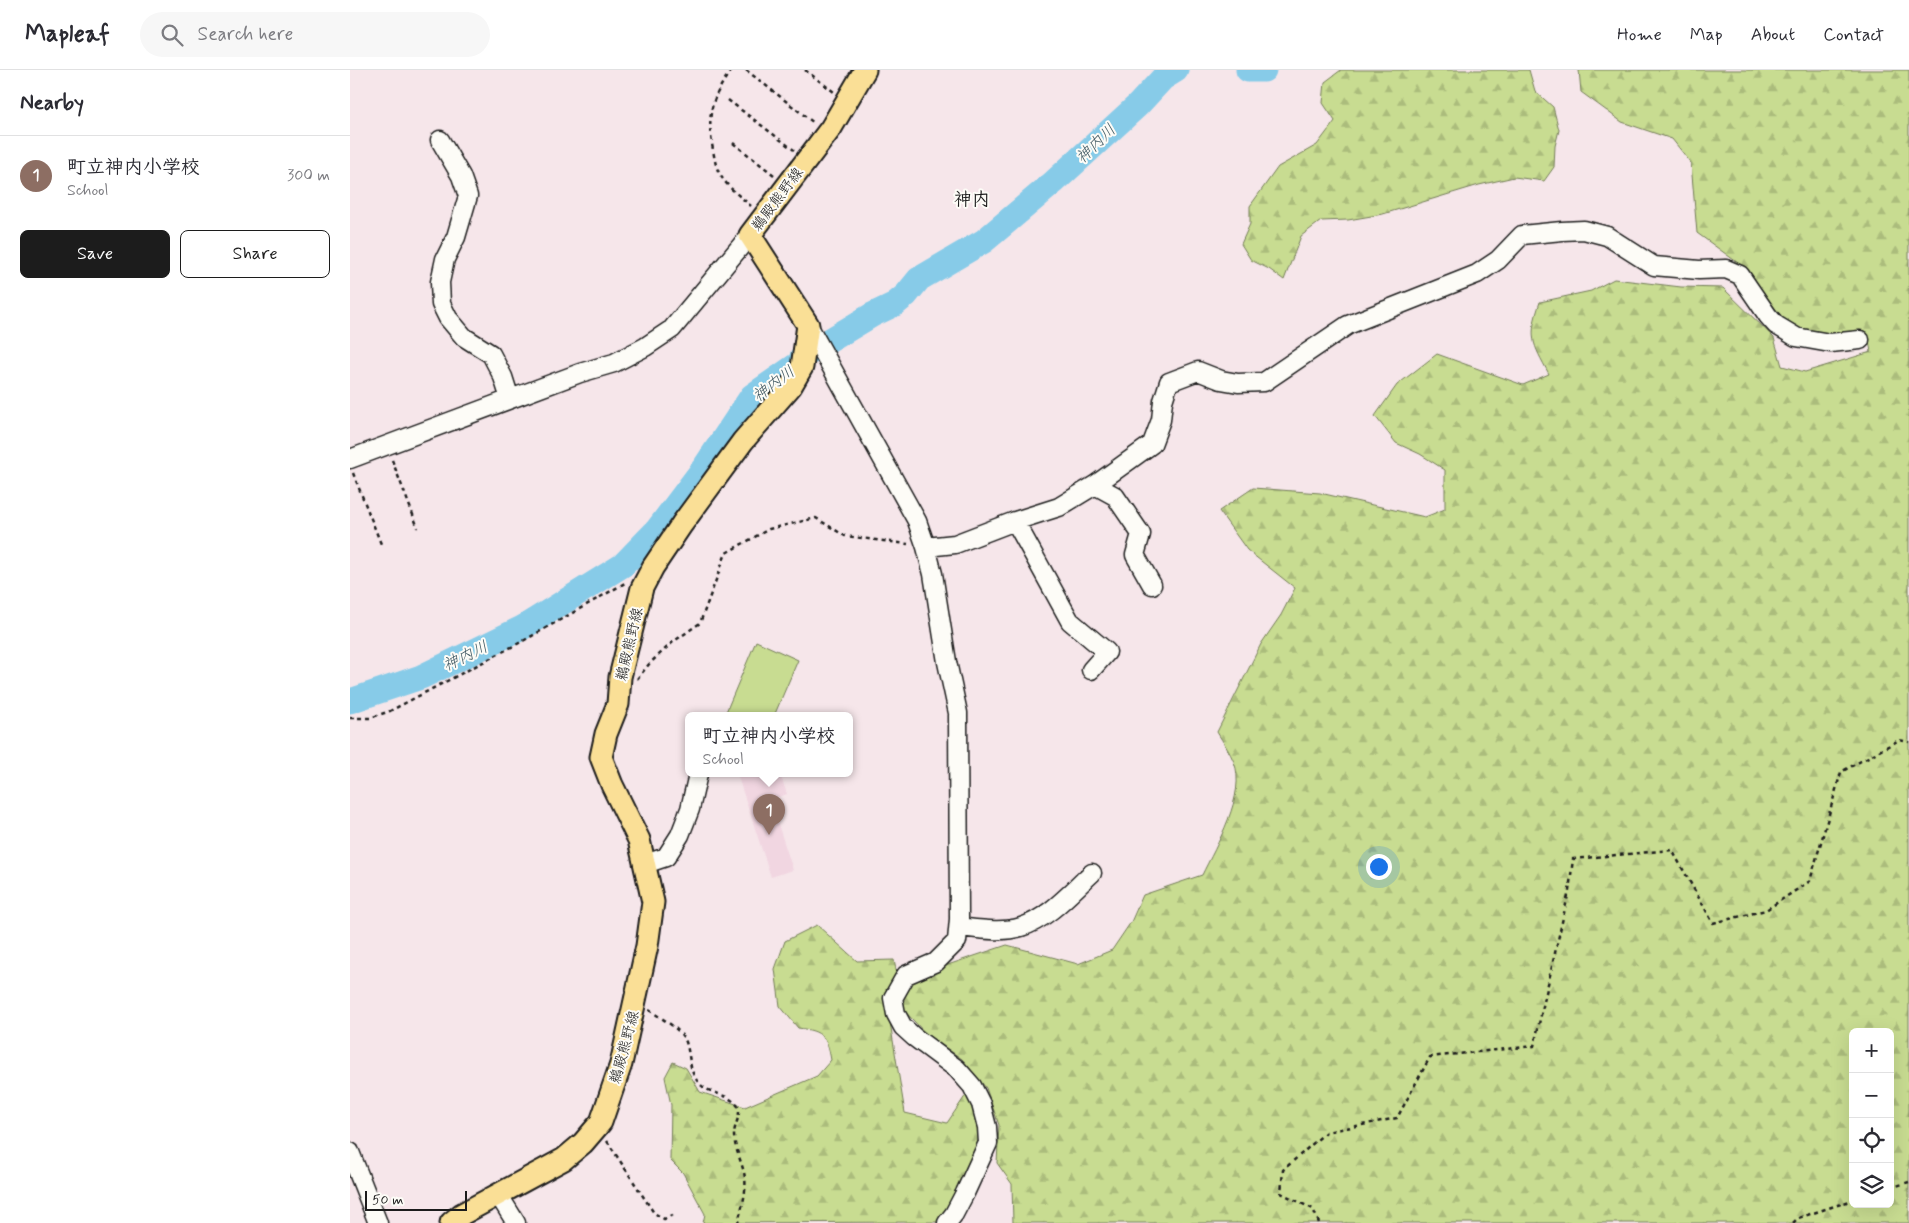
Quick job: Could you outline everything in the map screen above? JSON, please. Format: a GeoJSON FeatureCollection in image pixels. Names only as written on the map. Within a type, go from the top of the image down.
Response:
{"type":"FeatureCollection","features":[{"type":"Feature","properties":{"kind":"main road","name":"鵜殿熊野線"},"geometry":{"type":"LineString","coordinates":[[451,1223],[462,1214],[564,1159],[583,1143],[601,1122],[621,1064],[647,946],[653,902],[639,840],[601,757],[606,734],[618,704],[620,677],[642,588],[653,567],[682,524],[743,441],[791,386],[802,367],[808,325],[750,234],[827,133],[865,70]]}},
{"type":"Feature","properties":{"kind":"street"},"geometry":{"type":"LineString","coordinates":[[440,140],[461,176],[468,196],[456,237],[445,259],[440,282],[441,304],[448,318],[464,337],[492,354],[503,377],[510,399]]}},
{"type":"Feature","properties":{"kind":"street"},"geometry":{"type":"LineString","coordinates":[[926,547],[955,544],[1015,521],[1059,507],[1095,485],[1152,444],[1161,420],[1163,401],[1169,382],[1198,371],[1238,384],[1264,382],[1348,325],[1477,274],[1498,260],[1522,236],[1584,230],[1607,236],[1654,266],[1699,270],[1726,269],[1740,275],[1776,325],[1796,337],[1830,343],[1860,340]]}},
{"type":"Feature","properties":{"kind":"street"},"geometry":{"type":"LineString","coordinates":[[350,459],[580,373],[614,363],[645,347],[672,329],[750,234]]}},
{"type":"Feature","properties":{"kind":"street"},"geometry":{"type":"LineString","coordinates":[[808,325],[917,521],[933,574],[947,662],[958,713],[960,802],[959,927],[957,941],[936,962],[906,975],[893,998],[896,1014],[903,1027],[957,1069],[972,1086],[981,1104],[987,1127],[988,1143],[962,1200],[947,1223]]}},
{"type":"Feature","properties":{"kind":"street"},"geometry":{"type":"LineString","coordinates":[[1095,485],[1115,496],[1141,534],[1135,555],[1152,585]]}},
{"type":"Feature","properties":{"kind":"street"},"geometry":{"type":"LineString","coordinates":[[1015,521],[1070,621],[1107,652],[1091,670]]}},
{"type":"Feature","properties":{"kind":"street"},"geometry":{"type":"LineString","coordinates":[[644,864],[666,857],[680,835],[690,810],[697,777]]}},
{"type":"Feature","properties":{"kind":"street"},"geometry":{"type":"LineString","coordinates":[[959,927],[998,930],[1021,927],[1040,917],[1092,873]]}},
{"type":"Feature","properties":{"kind":"street"},"geometry":{"type":"LineString","coordinates":[[350,1152],[378,1223]]}},
{"type":"Feature","properties":{"kind":"street"},"geometry":{"type":"LineString","coordinates":[[498,1194],[516,1223]]}},
{"type":"Feature","properties":{"kind":"path"},"geometry":{"type":"LineString","coordinates":[[731,70],[721,84],[710,109],[709,126],[717,169],[724,181],[763,217]]}},
{"type":"Feature","properties":{"kind":"path"},"geometry":{"type":"LineString","coordinates":[[746,70],[827,133]]}},
{"type":"Feature","properties":{"kind":"path"},"geometry":{"type":"LineString","coordinates":[[806,70],[847,101]]}},
{"type":"Feature","properties":{"kind":"path"},"geometry":{"type":"LineString","coordinates":[[728,100],[807,160]]}},
{"type":"Feature","properties":{"kind":"path"},"geometry":{"type":"LineString","coordinates":[[734,143],[788,185]]}},
{"type":"Feature","properties":{"kind":"path"},"geometry":{"type":"LineString","coordinates":[[386,446],[418,528]]}},
{"type":"Feature","properties":{"kind":"path"},"geometry":{"type":"LineString","coordinates":[[350,466],[381,544]]}},
{"type":"Feature","properties":{"kind":"path"},"geometry":{"type":"LineString","coordinates":[[634,684],[656,658],[673,642],[700,623],[726,553],[769,529],[816,518],[845,536],[926,547]]}},
{"type":"Feature","properties":{"kind":"path"},"geometry":{"type":"LineString","coordinates":[[350,718],[370,718],[390,711],[523,641],[627,582]]}},
{"type":"Feature","properties":{"kind":"path"},"geometry":{"type":"LineString","coordinates":[[1319,1223],[1314,1209],[1281,1194],[1283,1170],[1326,1132],[1397,1118],[1430,1058],[1534,1046],[1569,892],[1573,859],[1672,850],[1713,923],[1766,910],[1810,881],[1842,772],[1899,740],[1909,742]]}},
{"type":"Feature","properties":{"kind":"path"},"geometry":{"type":"LineString","coordinates":[[636,1000],[678,1030],[686,1042],[694,1077],[701,1086],[708,1091],[729,1098],[738,1106],[739,1111],[734,1132],[735,1146],[745,1179],[744,1197],[738,1223]]}},
{"type":"Feature","properties":{"kind":"path"},"geometry":{"type":"LineString","coordinates":[[598,1126],[654,1213],[664,1219],[673,1215]]}},
{"type":"Feature","properties":{"kind":"path"},"geometry":{"type":"LineString","coordinates":[[1894,1187],[1909,1182]]}},
{"type":"Feature","properties":{"kind":"path"},"geometry":{"type":"LineString","coordinates":[[1793,1223],[1798,1218],[1849,1201]]}},
{"type":"Feature","properties":{"kind":"shaded area"},"geometry":{"type":"Polygon","coordinates":[[[738,777],[781,777],[787,794],[770,800],[793,870],[771,877],[738,777]]]}},
{"type":"Feature","properties":{"kind":"green space"},"geometry":{"type":"Polygon","coordinates":[[[1341,70],[1529,70],[1535,91],[1553,107],[1559,130],[1555,146],[1554,167],[1544,181],[1514,177],[1479,185],[1383,214],[1348,220],[1321,221],[1301,236],[1284,280],[1269,269],[1251,260],[1241,244],[1250,224],[1250,206],[1278,167],[1317,145],[1335,121],[1323,103],[1325,82],[1341,70]]]}},
{"type":"Feature","properties":{"kind":"green space"},"geometry":{"type":"Polygon","coordinates":[[[1579,70],[1909,70],[1909,1223],[1013,1223],[1012,1184],[997,1163],[999,1125],[986,1088],[962,1059],[926,1034],[900,1006],[902,994],[912,977],[1007,945],[1078,964],[1112,950],[1131,922],[1143,895],[1202,875],[1228,820],[1236,789],[1237,775],[1234,762],[1217,732],[1261,644],[1281,615],[1295,588],[1247,550],[1219,511],[1253,488],[1320,493],[1425,517],[1445,509],[1445,470],[1420,454],[1396,443],[1375,416],[1397,385],[1437,354],[1523,385],[1549,374],[1536,347],[1533,332],[1540,302],[1591,291],[1614,279],[1681,287],[1723,288],[1774,338],[1782,366],[1805,372],[1871,352],[1868,335],[1850,333],[1810,334],[1787,324],[1745,268],[1697,233],[1691,163],[1672,139],[1622,122],[1581,92],[1579,70]]]}},
{"type":"Feature","properties":{"kind":"green space"},"geometry":{"type":"Polygon","coordinates":[[[756,641],[798,660],[776,712],[726,712],[756,641]]]}},
{"type":"Feature","properties":{"kind":"green space"},"geometry":{"type":"Polygon","coordinates":[[[817,925],[857,961],[894,960],[897,975],[886,998],[905,1113],[947,1123],[968,1092],[983,1125],[980,1143],[941,1222],[703,1223],[705,1214],[683,1173],[670,1160],[671,1105],[665,1077],[673,1062],[686,1068],[700,1092],[745,1107],[817,1076],[831,1060],[828,1046],[822,1036],[813,1031],[798,1028],[780,1006],[775,969],[785,941],[817,925]]]}},
{"type":"Feature","properties":{"kind":"waterway","name":"神内川"},"geometry":{"type":"LineString","coordinates":[[350,701],[421,677],[522,628],[623,565],[657,530],[706,465],[752,396],[801,362],[802,357],[872,315],[895,304],[906,295],[919,279],[984,241],[1054,182],[1138,105],[1163,78],[1176,70]]}},
{"type":"Feature","properties":{"kind":"waterway","name":"神内川"},"geometry":{"type":"LineString","coordinates":[[1248,70],[1264,70]]}},
{"type":"Feature","properties":{"kind":"place","name":"町立神内小学校"},"geometry":{"type":"Point","coordinates":[769,835]}},
{"type":"Feature","properties":{"kind":"district","name":"神内"},"geometry":{"type":"Point","coordinates":[972,199]}}]}
